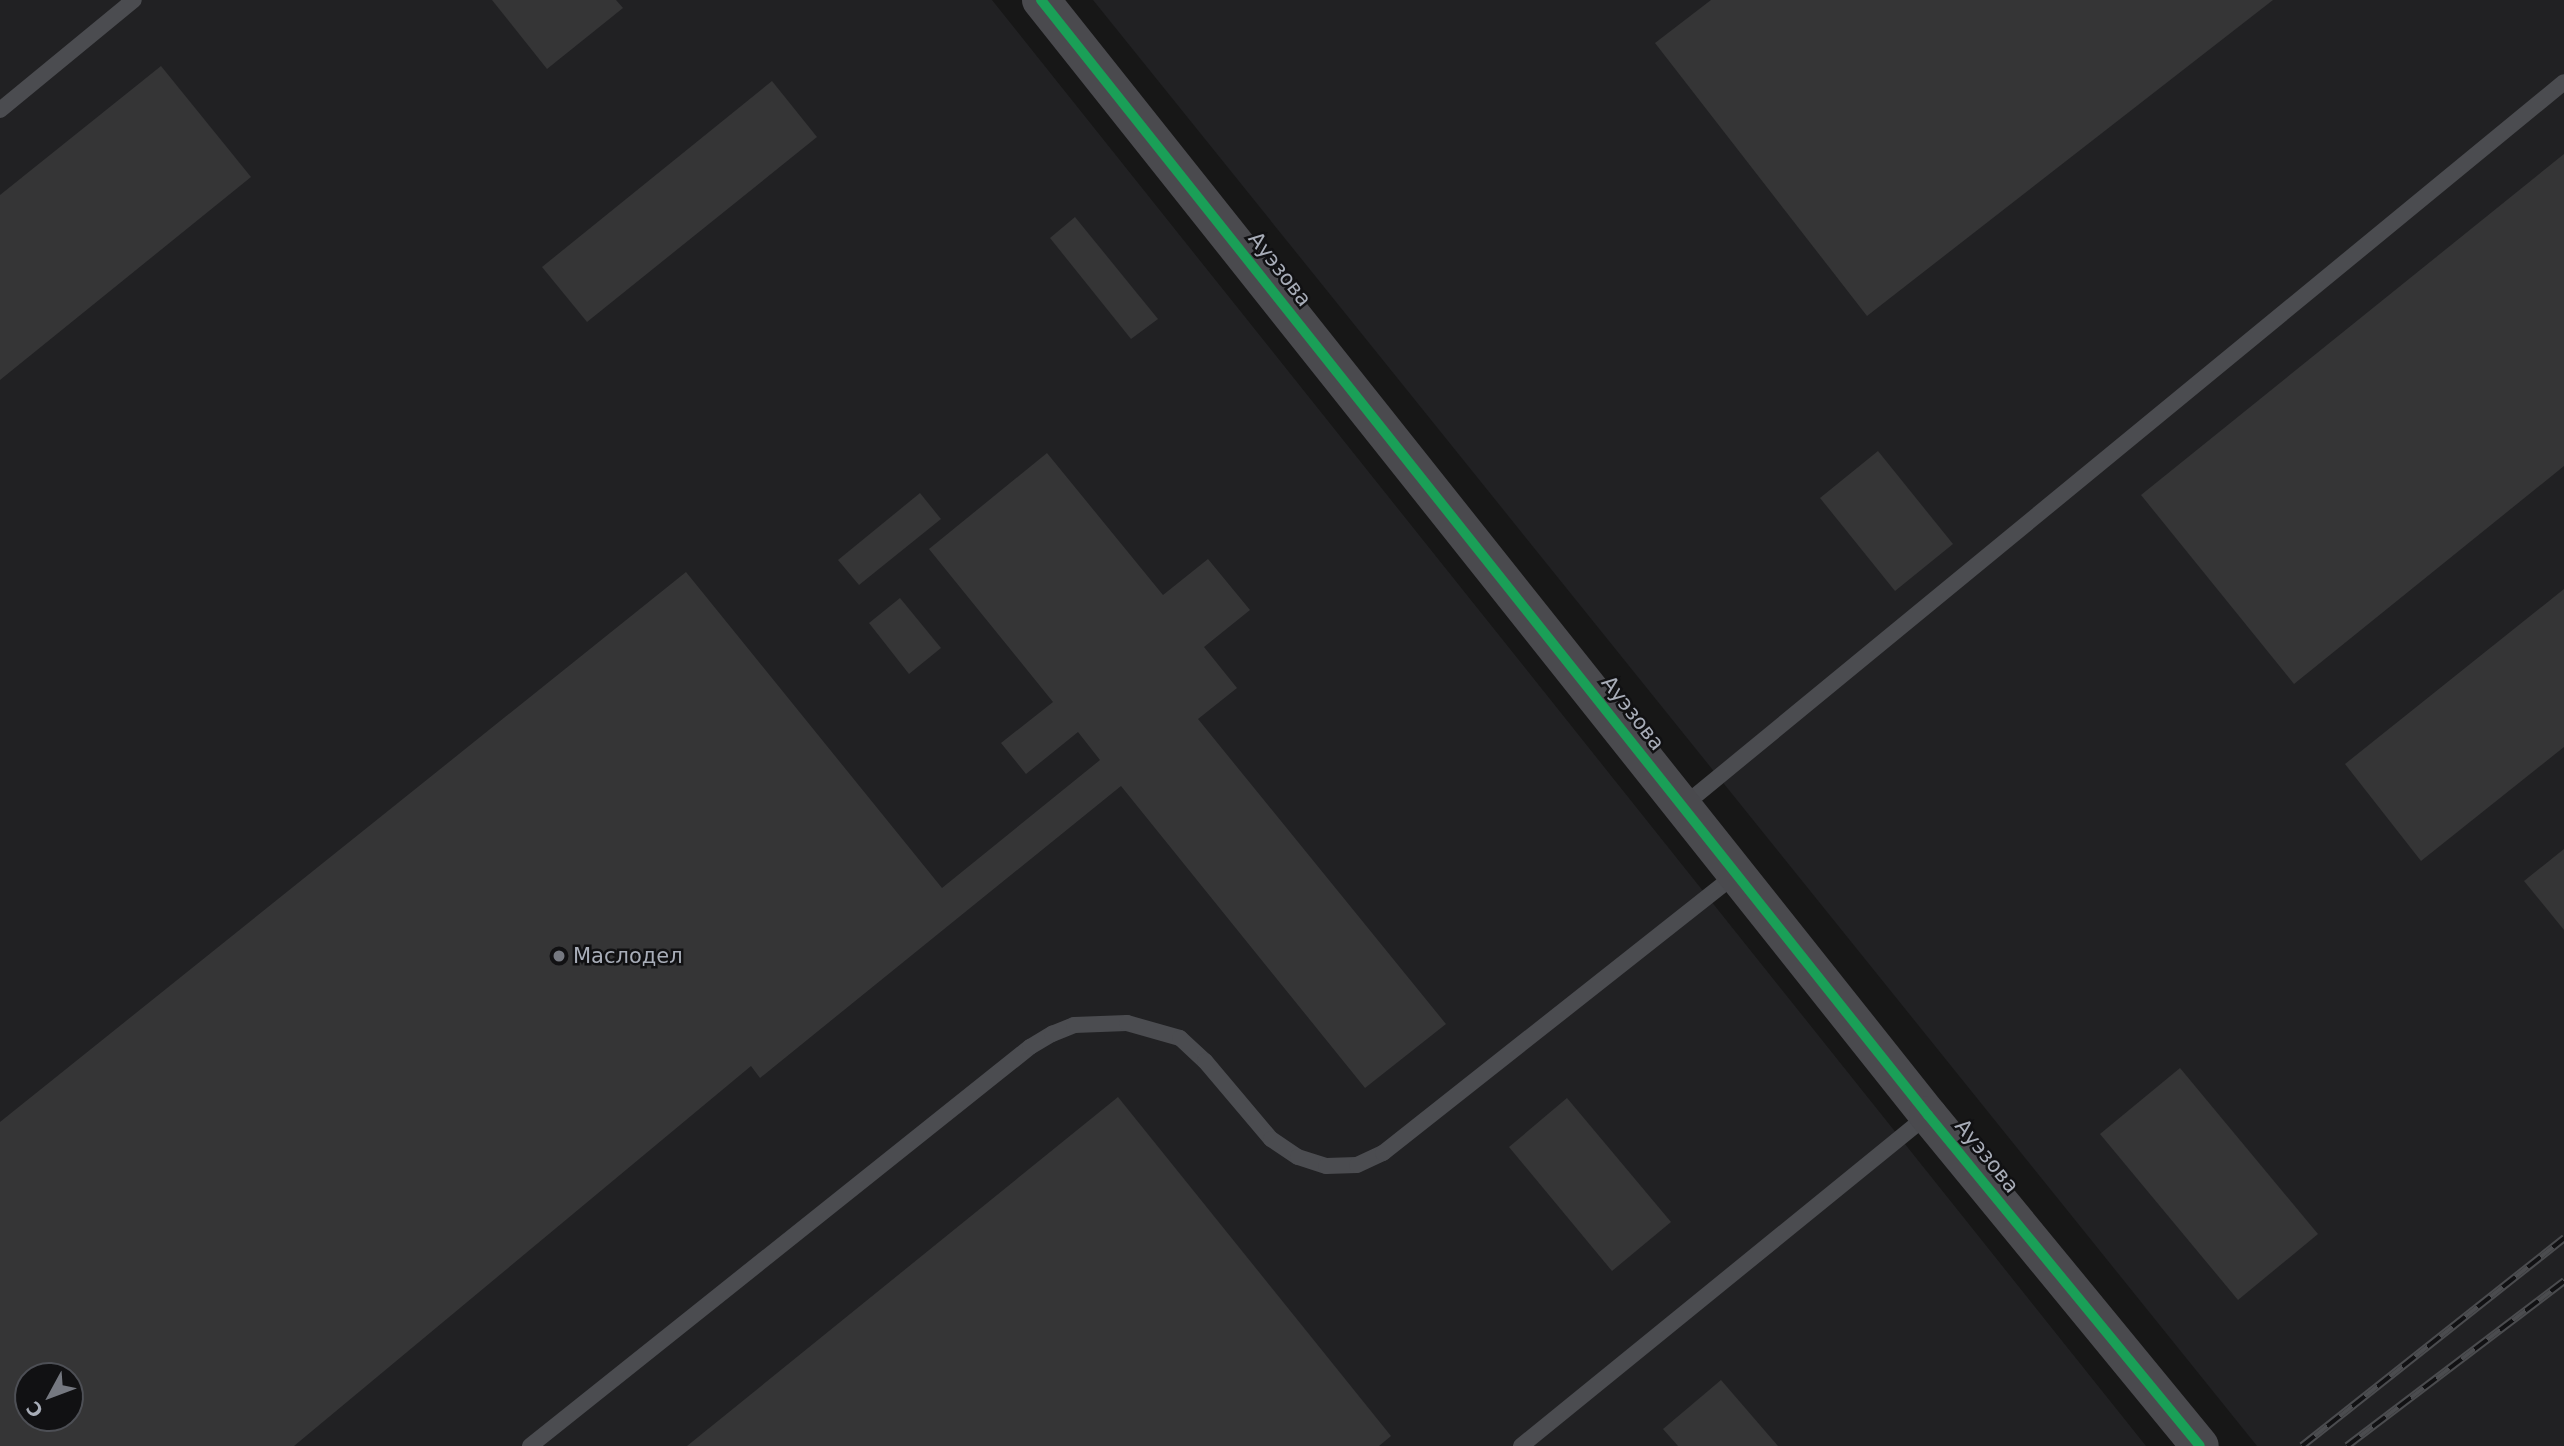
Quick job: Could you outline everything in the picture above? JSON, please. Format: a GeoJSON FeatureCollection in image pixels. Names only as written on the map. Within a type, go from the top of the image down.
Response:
{"type":"FeatureCollection","features":[{"type":"Feature","properties":{"kind":"street","name":"Ауэзова"},"geometry":{"type":"LineString","coordinates":[[1041,0],[1928,1115],[2200,1446]]}},
{"type":"Feature","properties":{"kind":"lane"},"geometry":{"type":"LineString","coordinates":[[0,110],[134,0]]}},
{"type":"Feature","properties":{"kind":"lane"},"geometry":{"type":"LineString","coordinates":[[1683,806],[2564,82]]}},
{"type":"Feature","properties":{"kind":"lane"},"geometry":{"type":"LineString","coordinates":[[530,1446],[1030,1046],[1052,1034],[1074,1025],[1127,1023],[1180,1038],[1205,1060],[1271,1139],[1298,1157],[1326,1166],[1357,1165],[1382,1153],[1736,874]]}},
{"type":"Feature","properties":{"kind":"lane"},"geometry":{"type":"LineString","coordinates":[[1521,1446],[1928,1115]]}},
{"type":"Feature","properties":{"kind":"shaded area"},"geometry":{"type":"Polygon","coordinates":[[[0,0],[992,0],[2146,1446],[0,1446],[0,0]]]}},
{"type":"Feature","properties":{"kind":"shaded area"},"geometry":{"type":"Polygon","coordinates":[[[1093,0],[2564,0],[2564,1446],[2257,1446],[1093,0]]]}},
{"type":"Feature","properties":{"kind":"building"},"geometry":{"type":"Polygon","coordinates":[[[492,0],[616,0],[623,8],[547,69],[492,0]]]}},
{"type":"Feature","properties":{"kind":"building"},"geometry":{"type":"Polygon","coordinates":[[[1711,0],[2273,0],[1867,316],[1655,43],[1711,0]]]}},
{"type":"Feature","properties":{"kind":"building"},"geometry":{"type":"Polygon","coordinates":[[[161,66],[251,177],[0,380],[0,195],[161,66]]]}},
{"type":"Feature","properties":{"kind":"building"},"geometry":{"type":"Polygon","coordinates":[[[772,81],[817,137],[587,322],[542,267],[772,81]]]}},
{"type":"Feature","properties":{"kind":"building"},"geometry":{"type":"Polygon","coordinates":[[[2564,154],[2564,466],[2294,684],[2141,495],[2564,154]]]}},
{"type":"Feature","properties":{"kind":"building"},"geometry":{"type":"Polygon","coordinates":[[[1075,217],[1158,319],[1131,339],[1050,238],[1075,217]]]}},
{"type":"Feature","properties":{"kind":"building"},"geometry":{"type":"Polygon","coordinates":[[[1878,451],[1953,544],[1895,591],[1820,498],[1878,451]]]}},
{"type":"Feature","properties":{"kind":"building","name":"Маслодел"},"geometry":{"type":"Polygon","coordinates":[[[1047,453],[1163,595],[1208,559],[1250,610],[1204,647],[1237,688],[1198,719],[1446,1024],[1365,1088],[1121,786],[760,1078],[751,1066],[294,1446],[0,1446],[0,1122],[686,572],[942,888],[1100,760],[1078,732],[1026,774],[1001,743],[1053,702],[929,549],[1047,453]]]}},
{"type":"Feature","properties":{"kind":"building"},"geometry":{"type":"Polygon","coordinates":[[[920,493],[941,519],[859,585],[838,560],[920,493]]]}},
{"type":"Feature","properties":{"kind":"building"},"geometry":{"type":"Polygon","coordinates":[[[2564,589],[2564,747],[2421,861],[2345,764],[2564,589]]]}},
{"type":"Feature","properties":{"kind":"building"},"geometry":{"type":"Polygon","coordinates":[[[900,598],[941,648],[909,674],[869,623],[900,598]]]}},
{"type":"Feature","properties":{"kind":"building"},"geometry":{"type":"Polygon","coordinates":[[[2564,849],[2564,930],[2524,881],[2564,849]]]}},
{"type":"Feature","properties":{"kind":"building"},"geometry":{"type":"Polygon","coordinates":[[[2180,1068],[2318,1234],[2238,1300],[2100,1134],[2180,1068]]]}},
{"type":"Feature","properties":{"kind":"building"},"geometry":{"type":"Polygon","coordinates":[[[1118,1097],[1391,1436],[1379,1446],[687,1446],[1118,1097]]]}},
{"type":"Feature","properties":{"kind":"building"},"geometry":{"type":"Polygon","coordinates":[[[1567,1098],[1671,1222],[1612,1271],[1509,1147],[1567,1098]]]}},
{"type":"Feature","properties":{"kind":"building"},"geometry":{"type":"Polygon","coordinates":[[[1721,1380],[1778,1446],[1678,1446],[1663,1429],[1721,1380]]]}},
{"type":"Feature","properties":{"kind":"railway"},"geometry":{"type":"LineString","coordinates":[[2302,1446],[2564,1238]]}},
{"type":"Feature","properties":{"kind":"railway"},"geometry":{"type":"LineString","coordinates":[[2347,1446],[2564,1281]]}},
{"type":"Feature","properties":{"kind":"cycle path"},"geometry":{"type":"LineString","coordinates":[[1041,0],[1928,1115],[2200,1446]]}},
{"type":"Feature","properties":{"kind":"place","name":"Маслодел"},"geometry":{"type":"Point","coordinates":[559,956]}}]}
